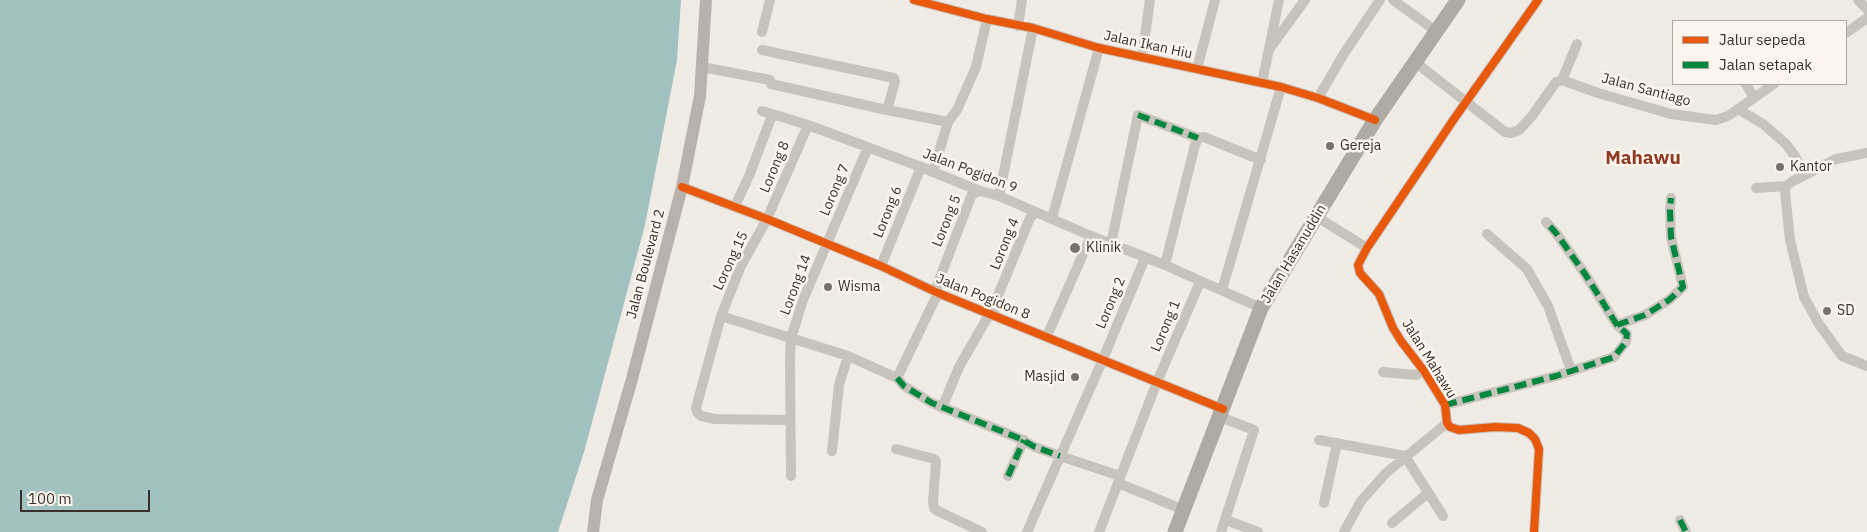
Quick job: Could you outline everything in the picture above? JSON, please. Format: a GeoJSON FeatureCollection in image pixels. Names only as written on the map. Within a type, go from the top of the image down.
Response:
{"type":"FeatureCollection","features":[{"type":"Feature","properties":{"kind":"highway","name":"Jalan Hasanuddin"},"geometry":{"type":"LineString","coordinates":[[1175,532],[1261,308],[1375,120],[1458,0]]}},
{"type":"Feature","properties":{"kind":"main road","name":"Jalan Boulevard 2"},"geometry":{"type":"LineString","coordinates":[[593,532],[597,500],[632,379],[682,187],[700,96],[706,0]]}},
{"type":"Feature","properties":{"kind":"street"},"geometry":{"type":"LineString","coordinates":[[762,32],[770,0]]}},
{"type":"Feature","properties":{"kind":"street","name":"Jalan Ikan Hiu"},"geometry":{"type":"LineString","coordinates":[[914,0],[987,19],[1033,28],[1100,48],[1281,87],[1318,98],[1375,120]]}},
{"type":"Feature","properties":{"kind":"street"},"geometry":{"type":"LineString","coordinates":[[1018,26],[1022,0]]}},
{"type":"Feature","properties":{"kind":"street"},"geometry":{"type":"LineString","coordinates":[[1142,57],[1150,0]]}},
{"type":"Feature","properties":{"kind":"street"},"geometry":{"type":"LineString","coordinates":[[1198,69],[1215,0]]}},
{"type":"Feature","properties":{"kind":"street"},"geometry":{"type":"LineString","coordinates":[[1262,83],[1278,0]]}},
{"type":"Feature","properties":{"kind":"street"},"geometry":{"type":"LineString","coordinates":[[1269,49],[1305,0]]}},
{"type":"Feature","properties":{"kind":"street"},"geometry":{"type":"LineString","coordinates":[[1318,98],[1345,52],[1380,0]]}},
{"type":"Feature","properties":{"kind":"street"},"geometry":{"type":"LineString","coordinates":[[1394,0],[1436,31]]}},
{"type":"Feature","properties":{"kind":"street"},"geometry":{"type":"LineString","coordinates":[[1466,102],[1538,0]]}},
{"type":"Feature","properties":{"kind":"street"},"geometry":{"type":"LineString","coordinates":[[1858,0],[1867,9]]}},
{"type":"Feature","properties":{"kind":"street"},"geometry":{"type":"LineString","coordinates":[[1847,32],[1867,18]]}},
{"type":"Feature","properties":{"kind":"street"},"geometry":{"type":"LineString","coordinates":[[934,172],[948,122],[957,110],[976,67],[987,19]]}},
{"type":"Feature","properties":{"kind":"street"},"geometry":{"type":"LineString","coordinates":[[999,196],[1033,28]]}},
{"type":"Feature","properties":{"kind":"street"},"geometry":{"type":"LineString","coordinates":[[1415,62],[1505,132],[1513,133],[1520,130],[1556,82],[1562,80],[1577,44]]}},
{"type":"Feature","properties":{"kind":"street"},"geometry":{"type":"LineString","coordinates":[[1052,218],[1100,48]]}},
{"type":"Feature","properties":{"kind":"street"},"geometry":{"type":"LineString","coordinates":[[762,50],[894,78],[895,82],[887,110]]}},
{"type":"Feature","properties":{"kind":"street"},"geometry":{"type":"LineString","coordinates":[[702,67],[769,80],[771,84],[948,122]]}},
{"type":"Feature","properties":{"kind":"street","name":"Jalan Santiago"},"geometry":{"type":"LineString","coordinates":[[1562,80],[1671,114],[1716,120],[1728,116],[1773,85]]}},
{"type":"Feature","properties":{"kind":"street"},"geometry":{"type":"LineString","coordinates":[[1747,85],[1754,98]]}},
{"type":"Feature","properties":{"kind":"street"},"geometry":{"type":"LineString","coordinates":[[1222,290],[1281,87]]}},
{"type":"Feature","properties":{"kind":"street","name":"Jalan Mahawu"},"geometry":{"type":"LineString","coordinates":[[1447,423],[1445,404],[1393,328],[1379,294],[1359,270],[1358,264],[1466,102]]}},
{"type":"Feature","properties":{"kind":"street"},"geometry":{"type":"LineString","coordinates":[[1738,109],[1763,124],[1786,144],[1795,156],[1804,175]]}},
{"type":"Feature","properties":{"kind":"street","name":"Jalan Pogidon 9"},"geometry":{"type":"LineString","coordinates":[[762,111],[808,125],[980,191],[999,196],[1091,236],[1165,265],[1261,308]]}},
{"type":"Feature","properties":{"kind":"street"},"geometry":{"type":"LineString","coordinates":[[1111,244],[1138,115],[1198,138],[1204,137],[1260,160]]}},
{"type":"Feature","properties":{"kind":"street"},"geometry":{"type":"LineString","coordinates":[[735,206],[749,176],[771,118],[776,116]]}},
{"type":"Feature","properties":{"kind":"street","name":"Lorong 8"},"geometry":{"type":"LineString","coordinates":[[767,219],[808,125]]}},
{"type":"Feature","properties":{"kind":"street"},"geometry":{"type":"LineString","coordinates":[[1165,265],[1198,138]]}},
{"type":"Feature","properties":{"kind":"street","name":"Lorong 7"},"geometry":{"type":"LineString","coordinates":[[827,244],[868,147]]}},
{"type":"Feature","properties":{"kind":"street"},"geometry":{"type":"LineString","coordinates":[[1756,188],[1786,186],[1836,159],[1867,153]]}},
{"type":"Feature","properties":{"kind":"street","name":"Lorong 6"},"geometry":{"type":"LineString","coordinates":[[881,266],[921,167]]}},
{"type":"Feature","properties":{"kind":"street"},"geometry":{"type":"LineString","coordinates":[[1786,186],[1785,197],[1790,240],[1804,298],[1819,324],[1842,356],[1867,366]]}},
{"type":"Feature","properties":{"kind":"street","name":"Jalan Pogidon 8"},"geometry":{"type":"LineString","coordinates":[[682,187],[767,219],[881,266],[938,293],[1103,359],[1157,382],[1254,430],[1226,520]]}},
{"type":"Feature","properties":{"kind":"street","name":"Lorong 5"},"geometry":{"type":"LineString","coordinates":[[938,293],[936,288],[972,194],[980,191]]}},
{"type":"Feature","properties":{"kind":"street"},"geometry":{"type":"LineString","coordinates":[[1617,324],[1645,315],[1668,300],[1683,287],[1671,237],[1671,198]]}},
{"type":"Feature","properties":{"kind":"street","name":"Lorong 4"},"geometry":{"type":"LineString","coordinates":[[992,314],[1030,218],[1036,212]]}},
{"type":"Feature","properties":{"kind":"street"},"geometry":{"type":"LineString","coordinates":[[1317,217],[1367,248]]}},
{"type":"Feature","properties":{"kind":"street","name":"Lorong 15"},"geometry":{"type":"LineString","coordinates":[[767,219],[741,266],[721,316],[696,408],[701,416],[730,420],[790,420]]}},
{"type":"Feature","properties":{"kind":"street"},"geometry":{"type":"LineString","coordinates":[[1445,404],[1556,376],[1617,355],[1628,338],[1585,274],[1546,222]]}},
{"type":"Feature","properties":{"kind":"street"},"geometry":{"type":"LineString","coordinates":[[1487,234],[1527,269],[1548,306],[1571,370]]}},
{"type":"Feature","properties":{"kind":"street"},"geometry":{"type":"LineString","coordinates":[[1047,336],[1091,236]]}},
{"type":"Feature","properties":{"kind":"street","name":"Lorong 14"},"geometry":{"type":"LineString","coordinates":[[791,476],[791,338],[802,300],[827,244]]}},
{"type":"Feature","properties":{"kind":"street","name":"Lorong 2"},"geometry":{"type":"LineString","coordinates":[[1028,532],[1145,258]]}},
{"type":"Feature","properties":{"kind":"street","name":"Lorong 1"},"geometry":{"type":"LineString","coordinates":[[1099,532],[1157,382],[1200,282]]}},
{"type":"Feature","properties":{"kind":"street"},"geometry":{"type":"LineString","coordinates":[[897,378],[938,293]]}},
{"type":"Feature","properties":{"kind":"street"},"geometry":{"type":"LineString","coordinates":[[942,408],[960,367],[992,314]]}},
{"type":"Feature","properties":{"kind":"street"},"geometry":{"type":"LineString","coordinates":[[721,316],[848,356],[897,378],[904,386],[942,408],[1119,480],[1184,510]]}},
{"type":"Feature","properties":{"kind":"street"},"geometry":{"type":"LineString","coordinates":[[832,451],[839,385],[848,356]]}},
{"type":"Feature","properties":{"kind":"street"},"geometry":{"type":"LineString","coordinates":[[1383,372],[1416,375],[1424,371]]}},
{"type":"Feature","properties":{"kind":"street"},"geometry":{"type":"LineString","coordinates":[[1344,532],[1361,501],[1386,473],[1447,423],[1453,429],[1459,430],[1504,427],[1522,429],[1532,435],[1539,449],[1534,532]]}},
{"type":"Feature","properties":{"kind":"street"},"geometry":{"type":"LineString","coordinates":[[1008,476],[1024,440]]}},
{"type":"Feature","properties":{"kind":"street"},"geometry":{"type":"LineString","coordinates":[[1319,440],[1405,456],[1443,516]]}},
{"type":"Feature","properties":{"kind":"street"},"geometry":{"type":"LineString","coordinates":[[1324,503],[1337,443]]}},
{"type":"Feature","properties":{"kind":"street"},"geometry":{"type":"LineString","coordinates":[[896,449],[934,459],[936,461],[934,508],[982,532]]}},
{"type":"Feature","properties":{"kind":"street"},"geometry":{"type":"LineString","coordinates":[[1392,523],[1428,493]]}},
{"type":"Feature","properties":{"kind":"street"},"geometry":{"type":"LineString","coordinates":[[1221,532],[1226,520],[1258,532]]}},
{"type":"Feature","properties":{"kind":"street"},"geometry":{"type":"LineString","coordinates":[[1680,520],[1686,532]]}},
{"type":"Feature","properties":{"kind":"water"},"geometry":{"type":"Polygon","coordinates":[[[0,0],[681,0],[677,60],[645,225],[584,452],[558,532],[0,532],[0,0]]]}},
{"type":"Feature","properties":{"kind":"marked path"},"geometry":{"type":"LineString","coordinates":[[1138,115],[1198,138]]}},
{"type":"Feature","properties":{"kind":"marked path"},"geometry":{"type":"LineString","coordinates":[[1617,325],[1645,315],[1669,300],[1683,287],[1671,237],[1671,198]]}},
{"type":"Feature","properties":{"kind":"marked path"},"geometry":{"type":"LineString","coordinates":[[1445,405],[1556,376],[1614,357],[1626,342],[1627,334],[1617,325],[1585,274],[1546,222]]}},
{"type":"Feature","properties":{"kind":"marked path"},"geometry":{"type":"LineString","coordinates":[[897,378],[904,386],[932,403],[1060,456]]}},
{"type":"Feature","properties":{"kind":"marked path"},"geometry":{"type":"LineString","coordinates":[[1008,476],[1024,440]]}},
{"type":"Feature","properties":{"kind":"marked path"},"geometry":{"type":"LineString","coordinates":[[1680,520],[1686,532]]}},
{"type":"Feature","properties":{"kind":"cycle path"},"geometry":{"type":"LineString","coordinates":[[914,0],[987,19],[1033,28],[1099,48],[1281,87],[1318,98],[1375,120]]}},
{"type":"Feature","properties":{"kind":"cycle path"},"geometry":{"type":"LineString","coordinates":[[1534,532],[1539,449],[1535,439],[1529,433],[1518,428],[1495,427],[1459,430],[1450,427],[1447,423],[1445,405],[1424,371],[1401,341],[1393,328],[1379,294],[1360,273],[1358,265],[1367,248],[1454,119],[1538,0]]}},
{"type":"Feature","properties":{"kind":"cycle path"},"geometry":{"type":"LineString","coordinates":[[682,187],[767,219],[881,266],[938,293],[1223,409]]}},
{"type":"Feature","properties":{"kind":"place","name":"Gereja"},"geometry":{"type":"Point","coordinates":[1330,146]}},
{"type":"Feature","properties":{"kind":"place","name":"Kantor"},"geometry":{"type":"Point","coordinates":[1780,167]}},
{"type":"Feature","properties":{"kind":"place","name":"Klinik"},"geometry":{"type":"Point","coordinates":[1075,248]}},
{"type":"Feature","properties":{"kind":"place","name":"Wisma"},"geometry":{"type":"Point","coordinates":[828,287]}},
{"type":"Feature","properties":{"kind":"place","name":"SD"},"geometry":{"type":"Point","coordinates":[1827,311]}},
{"type":"Feature","properties":{"kind":"place","name":"Masjid"},"geometry":{"type":"Point","coordinates":[1075,377]}},
{"type":"Feature","properties":{"kind":"district","name":"Mahawu"},"geometry":{"type":"Point","coordinates":[1643,159]}}]}
